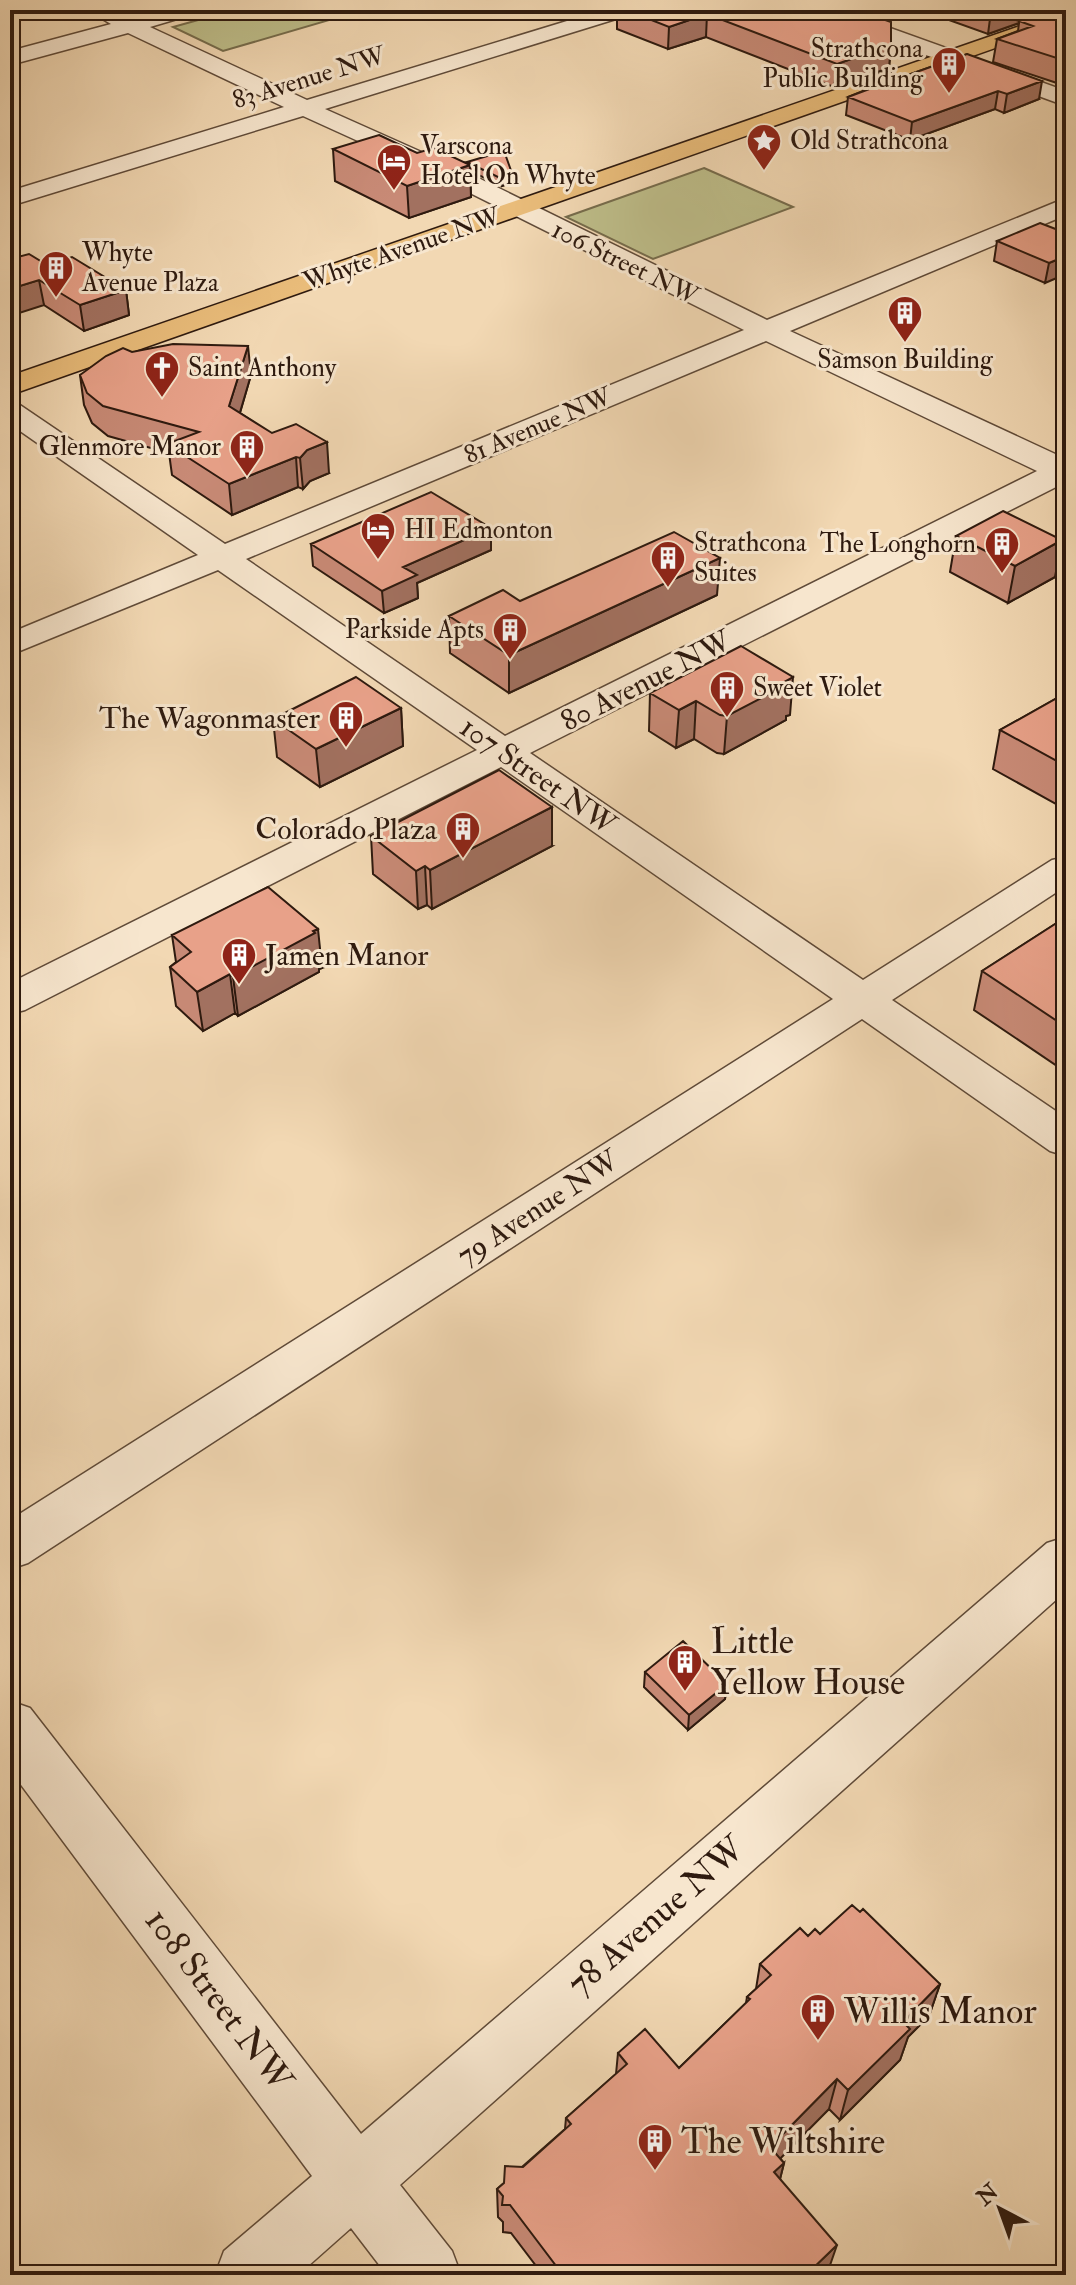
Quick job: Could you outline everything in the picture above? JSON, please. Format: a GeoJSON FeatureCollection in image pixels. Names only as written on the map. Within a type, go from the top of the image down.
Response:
{"type":"FeatureCollection","features":[{"type":"Feature","properties":{"kind":"main road","name":"Whyte Avenue NW"},"geometry":{"type":"LineString","coordinates":[[10,386],[1066,16]]}},
{"type":"Feature","properties":{"kind":"street","name":"106 Street NW"},"geometry":{"type":"LineString","coordinates":[[98,10],[304,108],[404,151],[766,331],[1064,471]]}},
{"type":"Feature","properties":{"kind":"street"},"geometry":{"type":"LineString","coordinates":[[10,58],[187,10]]}},
{"type":"Feature","properties":{"kind":"street","name":"83 Avenue NW"},"geometry":{"type":"LineString","coordinates":[[10,199],[625,10]]}},
{"type":"Feature","properties":{"kind":"street"},"geometry":{"type":"LineString","coordinates":[[820,10],[1066,99]]}},
{"type":"Feature","properties":{"kind":"street","name":"81 Avenue NW"},"geometry":{"type":"LineString","coordinates":[[10,645],[1066,206]]}},
{"type":"Feature","properties":{"kind":"street","name":"107 Street NW"},"geometry":{"type":"LineString","coordinates":[[10,411],[1066,1140]]}},
{"type":"Feature","properties":{"kind":"street","name":"80 Avenue NW"},"geometry":{"type":"LineString","coordinates":[[10,1000],[1064,471]]}},
{"type":"Feature","properties":{"kind":"street","name":"79 Avenue NW"},"geometry":{"type":"LineString","coordinates":[[10,1547],[1066,869]]}},
{"type":"Feature","properties":{"kind":"street","name":"78 Avenue NW"},"geometry":{"type":"LineString","coordinates":[[248,2275],[1066,1559]]}},
{"type":"Feature","properties":{"kind":"street","name":"108 Street NW"},"geometry":{"type":"LineString","coordinates":[[10,1726],[428,2275]]}},
{"type":"Feature","properties":{"kind":"green space"},"geometry":{"type":"Polygon","coordinates":[[[234,10],[360,11],[223,51],[173,27],[234,10]]]}},
{"type":"Feature","properties":{"kind":"green space"},"geometry":{"type":"Polygon","coordinates":[[[704,168],[793,207],[653,259],[566,217],[704,168]]]}},
{"type":"Feature","properties":{"kind":"building"},"geometry":{"type":"Polygon","coordinates":[[[626,10],[857,10],[891,22],[891,45],[837,64],[707,14],[669,27],[626,10]]]}},
{"type":"Feature","properties":{"kind":"building"},"geometry":{"type":"Polygon","coordinates":[[[1051,10],[1066,10],[1066,61],[997,39],[1033,26],[1019,21],[1051,10]]]}},
{"type":"Feature","properties":{"kind":"building"},"geometry":{"type":"Polygon","coordinates":[[[967,54],[1042,81],[1007,94],[998,91],[912,122],[848,97],[880,85],[864,80],[891,70],[891,81],[967,54]]]}},
{"type":"Feature","properties":{"kind":"building"},"geometry":{"type":"Polygon","coordinates":[[[379,135],[417,153],[434,148],[470,165],[407,186],[333,149],[379,135]]]}},
{"type":"Feature","properties":{"kind":"building"},"geometry":{"type":"Polygon","coordinates":[[[504,151],[513,176],[502,179],[467,162],[504,151]]]}},
{"type":"Feature","properties":{"kind":"building"},"geometry":{"type":"Polygon","coordinates":[[[1040,223],[1066,233],[1066,256],[1049,263],[997,241],[1040,223]]]}},
{"type":"Feature","properties":{"kind":"building"},"geometry":{"type":"Polygon","coordinates":[[[10,252],[18,257],[29,254],[47,265],[72,257],[126,290],[80,305],[39,280],[10,289],[10,252]]]}},
{"type":"Feature","properties":{"kind":"building"},"geometry":{"type":"Polygon","coordinates":[[[173,344],[248,346],[229,406],[272,433],[296,424],[327,442],[307,450],[300,458],[229,484],[167,444],[199,432],[103,406],[87,393],[80,375],[106,356],[123,348],[132,352],[173,344]]]}},
{"type":"Feature","properties":{"kind":"building"},"geometry":{"type":"Polygon","coordinates":[[[431,492],[491,528],[403,567],[417,575],[382,591],[311,544],[431,492]]]}},
{"type":"Feature","properties":{"kind":"building"},"geometry":{"type":"Polygon","coordinates":[[[1003,511],[1062,540],[1015,566],[956,536],[1003,511]]]}},
{"type":"Feature","properties":{"kind":"building"},"geometry":{"type":"Polygon","coordinates":[[[674,532],[720,558],[509,655],[449,616],[503,590],[520,601],[674,532]]]}},
{"type":"Feature","properties":{"kind":"building"},"geometry":{"type":"Polygon","coordinates":[[[741,646],[793,677],[786,681],[790,683],[727,716],[696,701],[679,710],[650,693],[741,646]]]}},
{"type":"Feature","properties":{"kind":"building"},"geometry":{"type":"Polygon","coordinates":[[[356,677],[401,708],[316,749],[273,719],[356,677]]]}},
{"type":"Feature","properties":{"kind":"building"},"geometry":{"type":"Polygon","coordinates":[[[1066,693],[1066,766],[1000,730],[1066,693]]]}},
{"type":"Feature","properties":{"kind":"building"},"geometry":{"type":"Polygon","coordinates":[[[499,770],[552,807],[430,870],[425,866],[416,871],[371,836],[499,770]]]}},
{"type":"Feature","properties":{"kind":"building"},"geometry":{"type":"Polygon","coordinates":[[[268,887],[318,929],[233,977],[230,974],[197,992],[170,967],[191,952],[172,935],[268,887]]]}},
{"type":"Feature","properties":{"kind":"building"},"geometry":{"type":"Polygon","coordinates":[[[1066,917],[1066,1027],[982,971],[1066,917]]]}},
{"type":"Feature","properties":{"kind":"building","name":"Little Yellow House"},"geometry":{"type":"Polygon","coordinates":[[[683,1641],[727,1684],[689,1715],[645,1672],[683,1641]]]}},
{"type":"Feature","properties":{"kind":"building"},"geometry":{"type":"Polygon","coordinates":[[[852,1905],[860,1912],[863,1909],[940,1984],[903,2022],[910,2029],[848,2090],[837,2079],[770,2147],[784,2163],[774,2172],[837,2245],[806,2275],[563,2275],[510,2205],[502,2205],[503,2196],[497,2189],[504,2183],[505,2166],[523,2167],[571,2124],[566,2118],[627,2064],[618,2053],[645,2029],[679,2068],[771,1975],[760,1964],[800,1928],[808,1936],[815,1929],[820,1934],[852,1905]]]}},
{"type":"Feature","properties":{"kind":"place","name":"Strathcona Public Building"},"geometry":{"type":"Point","coordinates":[949,95]}},
{"type":"Feature","properties":{"kind":"place","name":"Old Strathcona"},"geometry":{"type":"Point","coordinates":[764,172]}},
{"type":"Feature","properties":{"kind":"place","name":"Varscona Hotel On Whyte"},"geometry":{"type":"Point","coordinates":[394,192]}},
{"type":"Feature","properties":{"kind":"place","name":"Whyte Avenue Plaza"},"geometry":{"type":"Point","coordinates":[56,299]}},
{"type":"Feature","properties":{"kind":"place","name":"Samson Building"},"geometry":{"type":"Point","coordinates":[905,344]}},
{"type":"Feature","properties":{"kind":"place","name":"Saint Anthony"},"geometry":{"type":"Point","coordinates":[162,399]}},
{"type":"Feature","properties":{"kind":"place","name":"Glenmore Manor"},"geometry":{"type":"Point","coordinates":[247,478]}},
{"type":"Feature","properties":{"kind":"place","name":"HI Edmonton"},"geometry":{"type":"Point","coordinates":[378,561]}},
{"type":"Feature","properties":{"kind":"place","name":"The Longhorn"},"geometry":{"type":"Point","coordinates":[1002,575]}},
{"type":"Feature","properties":{"kind":"place","name":"Strathcona Suites"},"geometry":{"type":"Point","coordinates":[668,589]}},
{"type":"Feature","properties":{"kind":"place","name":"Parkside Apts"},"geometry":{"type":"Point","coordinates":[510,661]}},
{"type":"Feature","properties":{"kind":"place","name":"Sweet Violet"},"geometry":{"type":"Point","coordinates":[727,719]}},
{"type":"Feature","properties":{"kind":"place","name":"The Wagonmaster"},"geometry":{"type":"Point","coordinates":[346,749]}},
{"type":"Feature","properties":{"kind":"place","name":"Colorado Plaza"},"geometry":{"type":"Point","coordinates":[463,860]}},
{"type":"Feature","properties":{"kind":"place","name":"Jamen Manor"},"geometry":{"type":"Point","coordinates":[239,986]}},
{"type":"Feature","properties":{"kind":"place","name":"Little Yellow House"},"geometry":{"type":"Point","coordinates":[685,1693]}},
{"type":"Feature","properties":{"kind":"place","name":"Willis Manor"},"geometry":{"type":"Point","coordinates":[818,2042]}},
{"type":"Feature","properties":{"kind":"place","name":"The Wiltshire"},"geometry":{"type":"Point","coordinates":[655,2172]}}]}
